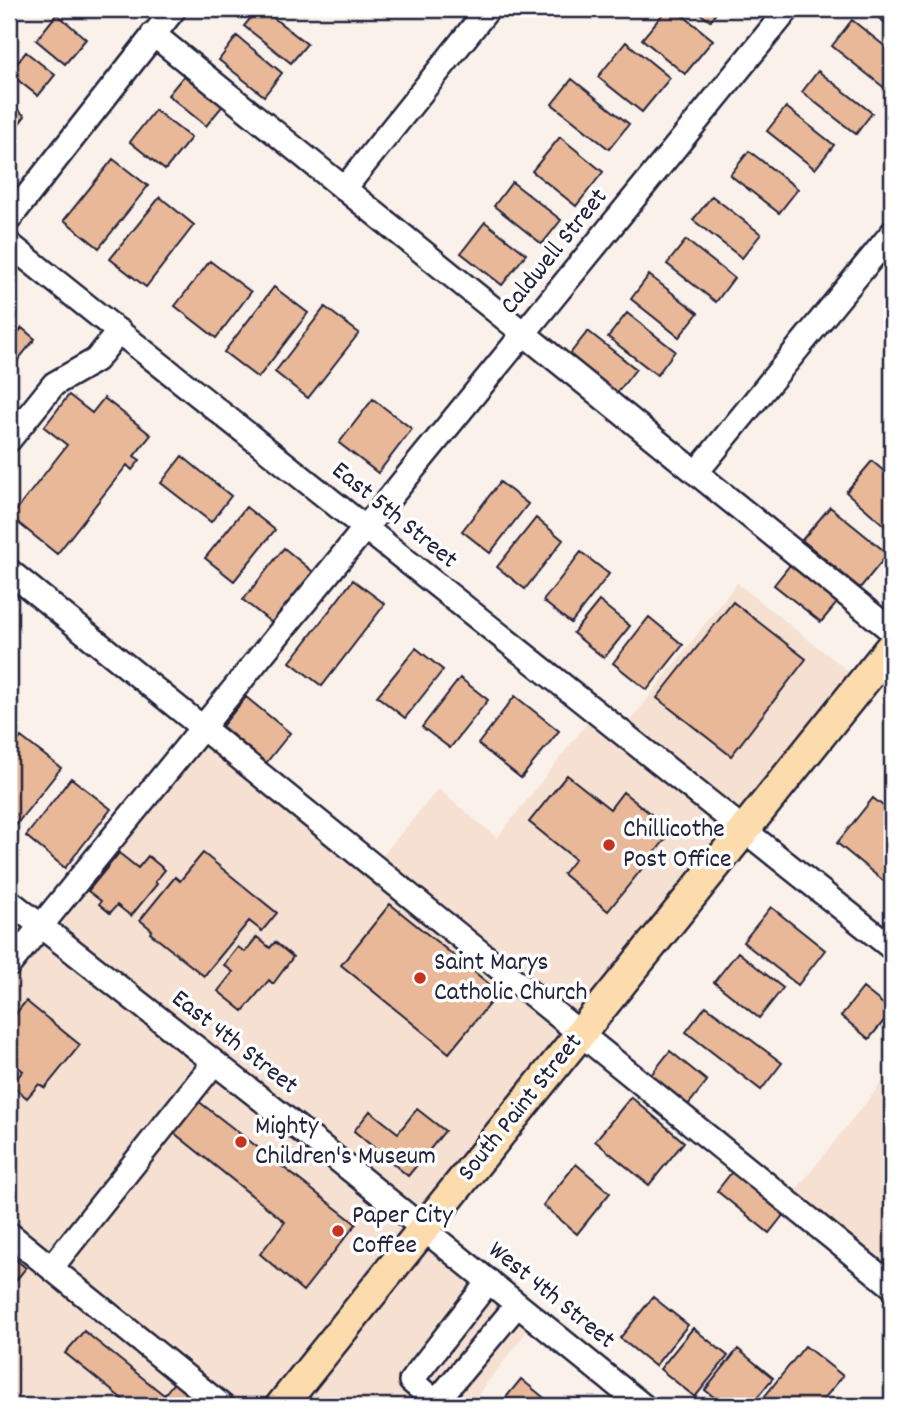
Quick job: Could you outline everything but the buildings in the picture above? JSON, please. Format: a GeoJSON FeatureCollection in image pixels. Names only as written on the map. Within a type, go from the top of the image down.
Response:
{"type":"FeatureCollection","features":[{"type":"Feature","properties":{"kind":"main road","name":"South Paint Street"},"geometry":{"type":"LineString","coordinates":[[283,1406],[892,646]]}},
{"type":"Feature","properties":{"kind":"street"},"geometry":{"type":"LineString","coordinates":[[9,219],[174,9]]}},
{"type":"Feature","properties":{"kind":"street"},"geometry":{"type":"LineString","coordinates":[[344,188],[488,9]]}},
{"type":"Feature","properties":{"kind":"street","name":"Caldwell Street"},"geometry":{"type":"LineString","coordinates":[[9,965],[788,9]]}},
{"type":"Feature","properties":{"kind":"street"},"geometry":{"type":"LineString","coordinates":[[153,34],[892,631]]}},
{"type":"Feature","properties":{"kind":"street"},"geometry":{"type":"LineString","coordinates":[[696,473],[892,233]]}},
{"type":"Feature","properties":{"kind":"street","name":"East 5th Street"},"geometry":{"type":"LineString","coordinates":[[9,244],[892,948]]}},
{"type":"Feature","properties":{"kind":"street"},"geometry":{"type":"LineString","coordinates":[[9,440],[54,384],[96,360],[119,331]]}},
{"type":"Feature","properties":{"kind":"street"},"geometry":{"type":"LineString","coordinates":[[9,571],[582,1032],[892,1286]]}},
{"type":"Feature","properties":{"kind":"street","name":"East 4th Street"},"geometry":{"type":"LineString","coordinates":[[9,901],[424,1229]]}},
{"type":"Feature","properties":{"kind":"street"},"geometry":{"type":"LineString","coordinates":[[51,1268],[214,1063]]}},
{"type":"Feature","properties":{"kind":"street","name":"West 4th Street"},"geometry":{"type":"LineString","coordinates":[[424,1229],[643,1406]]}},
{"type":"Feature","properties":{"kind":"street"},"geometry":{"type":"LineString","coordinates":[[9,1234],[222,1406]]}},
{"type":"Feature","properties":{"kind":"street"},"geometry":{"type":"LineString","coordinates":[[489,1282],[411,1381],[436,1402],[517,1305]]}},
{"type":"Feature","properties":{"kind":"shaded area"},"geometry":{"type":"Polygon","coordinates":[[[737,583],[863,683],[424,1229],[536,1320],[469,1406],[9,1406],[9,901],[39,925],[203,727],[375,865],[438,789],[497,838],[595,713],[621,733],[737,583]]]}},
{"type":"Feature","properties":{"kind":"shaded area"},"geometry":{"type":"Polygon","coordinates":[[[892,1070],[892,1286],[788,1200],[892,1070]]]}},
{"type":"Feature","properties":{"kind":"place","name":"Chillicothe Post Office"},"geometry":{"type":"Point","coordinates":[609,845]}},
{"type":"Feature","properties":{"kind":"place","name":"Saint Marys Catholic Church"},"geometry":{"type":"Point","coordinates":[420,978]}},
{"type":"Feature","properties":{"kind":"place","name":"Mighty Children's Museum"},"geometry":{"type":"Point","coordinates":[241,1142]}},
{"type":"Feature","properties":{"kind":"place","name":"Paper City Coffee"},"geometry":{"type":"Point","coordinates":[338,1231]}}]}
